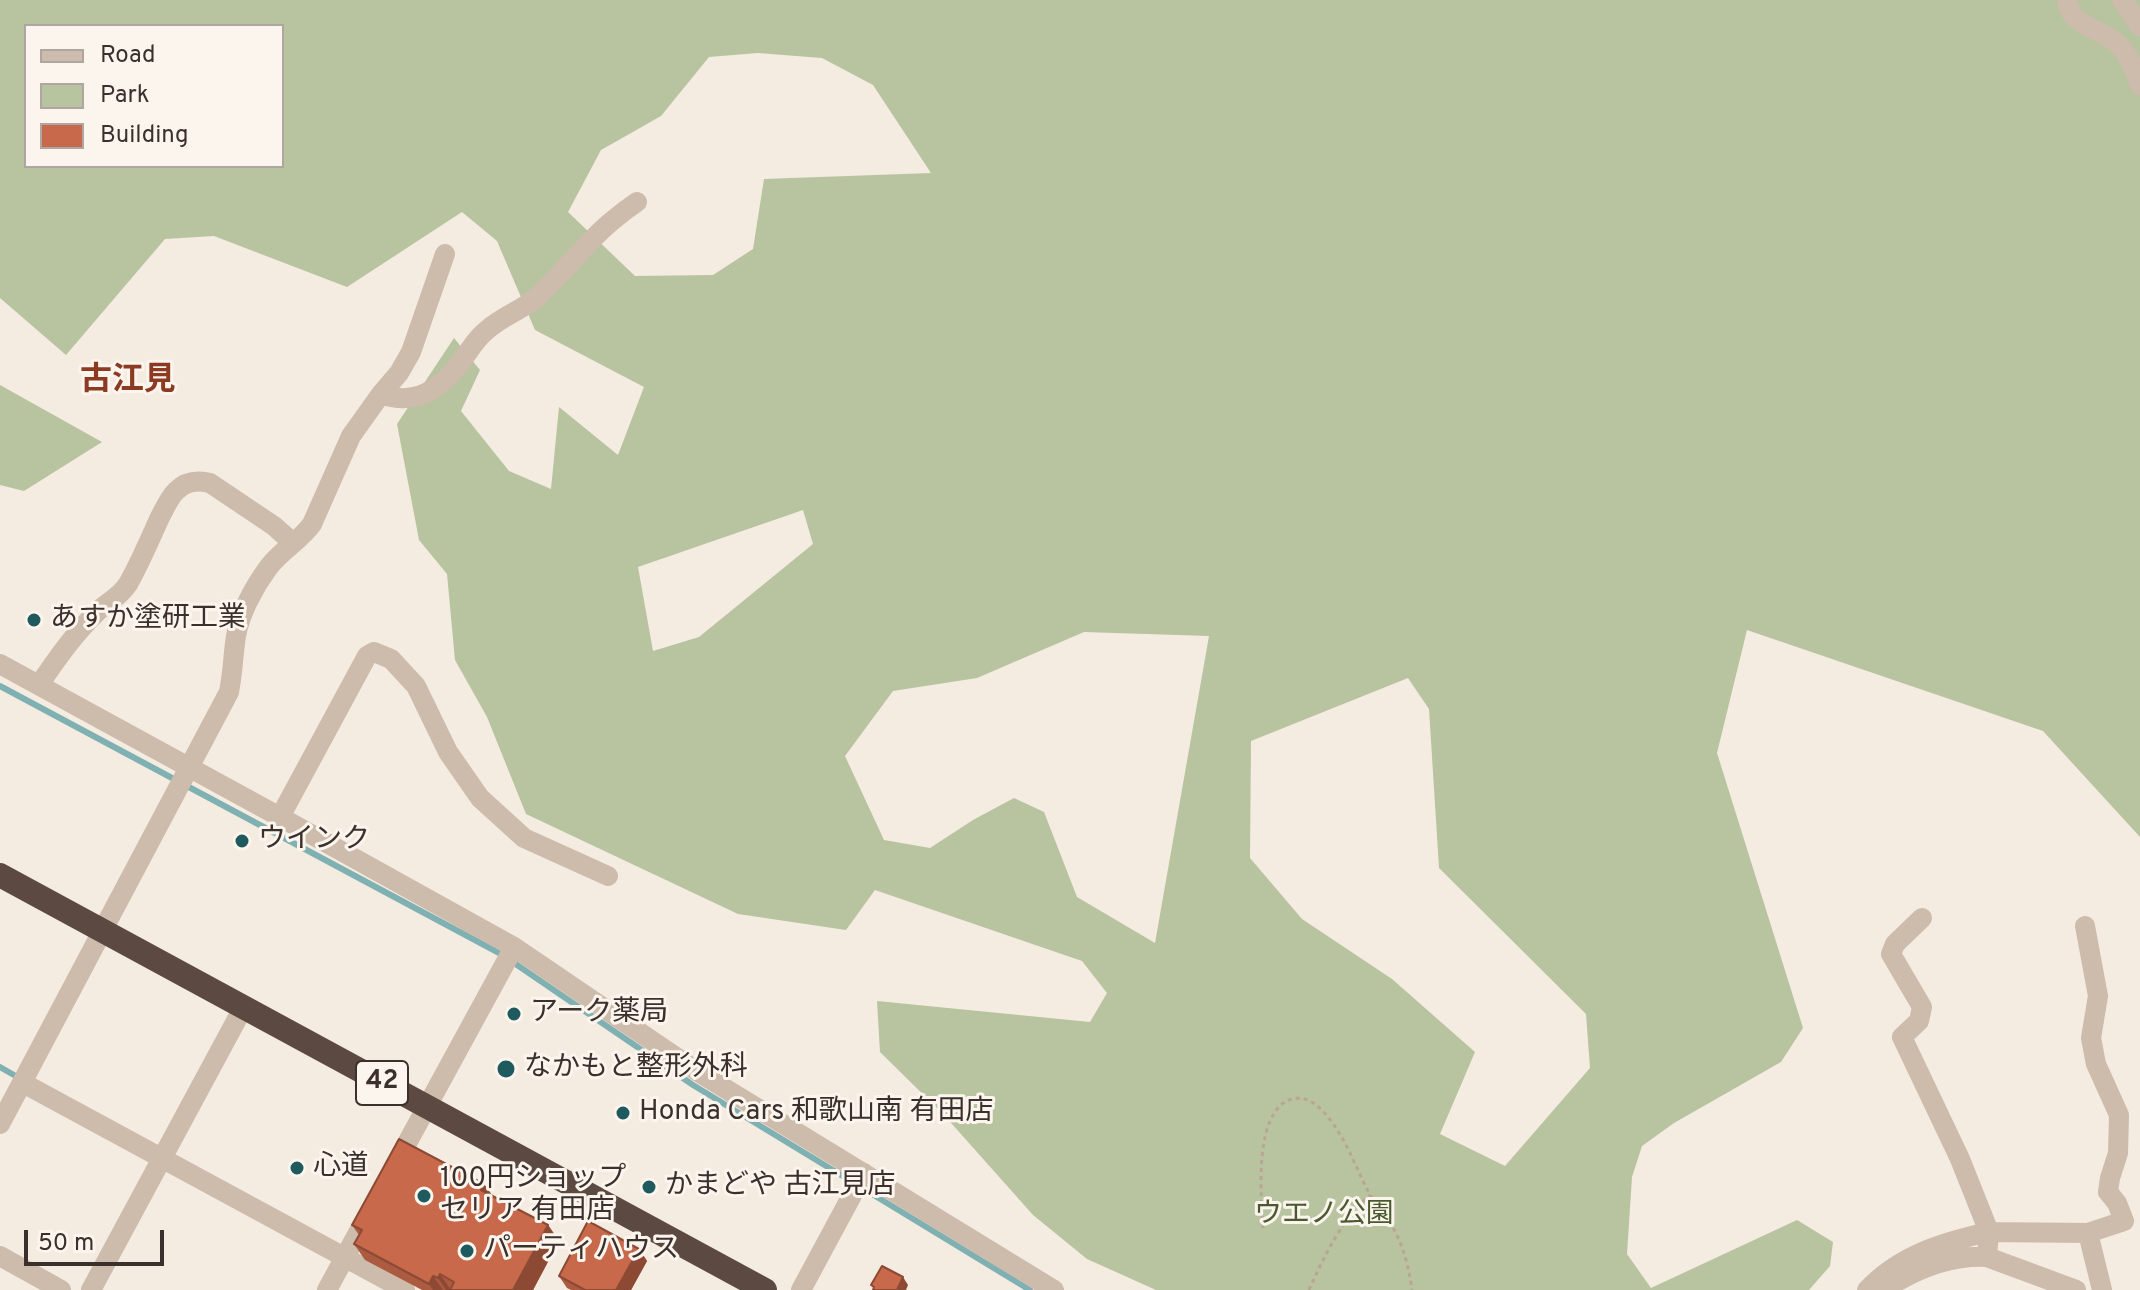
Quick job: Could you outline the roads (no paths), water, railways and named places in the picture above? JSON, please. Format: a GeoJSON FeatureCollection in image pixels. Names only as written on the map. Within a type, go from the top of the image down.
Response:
{"type":"FeatureCollection","features":[{"type":"Feature","properties":{"kind":"highway","name":"42"},"geometry":{"type":"LineString","coordinates":[[0,875],[765,1290]]}},
{"type":"Feature","properties":{"kind":"street"},"geometry":{"type":"LineString","coordinates":[[2067,0],[2067,6],[2077,20],[2117,42],[2130,59],[2140,85]]}},
{"type":"Feature","properties":{"kind":"street"},"geometry":{"type":"LineString","coordinates":[[2122,0],[2140,26]]}},
{"type":"Feature","properties":{"kind":"street"},"geometry":{"type":"LineString","coordinates":[[381,394],[396,399],[414,399],[433,390],[457,367],[489,327],[521,310],[538,296],[611,221],[637,202]]}},
{"type":"Feature","properties":{"kind":"street"},"geometry":{"type":"LineString","coordinates":[[0,1124],[229,692],[242,612],[268,567],[312,524],[351,436],[399,373],[411,352],[445,254]]}},
{"type":"Feature","properties":{"kind":"street"},"geometry":{"type":"LineString","coordinates":[[39,685],[87,623],[120,595],[134,573],[168,501],[176,490],[187,483],[197,480],[210,483],[274,526],[293,543]]}},
{"type":"Feature","properties":{"kind":"street"},"geometry":{"type":"LineString","coordinates":[[280,817],[367,656],[374,652],[391,659],[416,686],[448,752],[480,798],[524,838],[608,876]]}},
{"type":"Feature","properties":{"kind":"street"},"geometry":{"type":"LineString","coordinates":[[0,664],[514,947],[685,1063],[1054,1290]]}},
{"type":"Feature","properties":{"kind":"street"},"geometry":{"type":"LineString","coordinates":[[1922,918],[1895,944],[1891,954],[1922,1007],[1919,1021],[1902,1037],[1960,1159],[1989,1232],[1987,1257]]}},
{"type":"Feature","properties":{"kind":"street"},"geometry":{"type":"LineString","coordinates":[[1867,1290],[1887,1271],[1911,1256],[1989,1232],[2088,1233],[2132,1223],[2108,1192],[2118,1153],[2119,1115],[2096,1064],[2091,1038],[2098,996],[2085,926]]}},
{"type":"Feature","properties":{"kind":"street"},"geometry":{"type":"LineString","coordinates":[[327,1290],[514,947]]}},
{"type":"Feature","properties":{"kind":"street"},"geometry":{"type":"LineString","coordinates":[[91,1290],[243,1008]]}},
{"type":"Feature","properties":{"kind":"street"},"geometry":{"type":"LineString","coordinates":[[23,1083],[405,1290]]}},
{"type":"Feature","properties":{"kind":"street"},"geometry":{"type":"LineString","coordinates":[[801,1290],[864,1173]]}},
{"type":"Feature","properties":{"kind":"street"},"geometry":{"type":"LineString","coordinates":[[2088,1233],[2102,1290]]}},
{"type":"Feature","properties":{"kind":"street"},"geometry":{"type":"LineString","coordinates":[[0,1256],[61,1290]]}},
{"type":"Feature","properties":{"kind":"street"},"geometry":{"type":"LineString","coordinates":[[1883,1290],[1911,1274],[1972,1256],[1987,1257],[2076,1290]]}},
{"type":"Feature","properties":{"kind":"waterway"},"geometry":{"type":"LineString","coordinates":[[0,686],[501,954],[693,1085],[1030,1290]]}},
{"type":"Feature","properties":{"kind":"waterway"},"geometry":{"type":"LineString","coordinates":[[0,1067],[21,1079]]}},
{"type":"Feature","properties":{"kind":"place","name":"あすか塗研工業"},"geometry":{"type":"Point","coordinates":[34,620]}},
{"type":"Feature","properties":{"kind":"place","name":"ウインク"},"geometry":{"type":"Point","coordinates":[242,841]}},
{"type":"Feature","properties":{"kind":"place","name":"アーク薬局"},"geometry":{"type":"Point","coordinates":[514,1014]}},
{"type":"Feature","properties":{"kind":"place","name":"なかもと整形外科"},"geometry":{"type":"Point","coordinates":[506,1069]}},
{"type":"Feature","properties":{"kind":"place","name":"Honda Cars 和歌山南 有田店"},"geometry":{"type":"Point","coordinates":[623,1113]}},
{"type":"Feature","properties":{"kind":"place","name":"心道"},"geometry":{"type":"Point","coordinates":[297,1168]}},
{"type":"Feature","properties":{"kind":"place","name":"かまどや 古江見店"},"geometry":{"type":"Point","coordinates":[649,1187]}},
{"type":"Feature","properties":{"kind":"place","name":"100円ショップ セリア 有田店"},"geometry":{"type":"Point","coordinates":[424,1196]}},
{"type":"Feature","properties":{"kind":"place","name":"パーティハウス"},"geometry":{"type":"Point","coordinates":[467,1251]}},
{"type":"Feature","properties":{"kind":"district","name":"古江見"},"geometry":{"type":"Point","coordinates":[128,383]}},
{"type":"Feature","properties":{"kind":"park label","name":"ウエノ公園"},"geometry":{"type":"Point","coordinates":[1324,1216]}}]}
